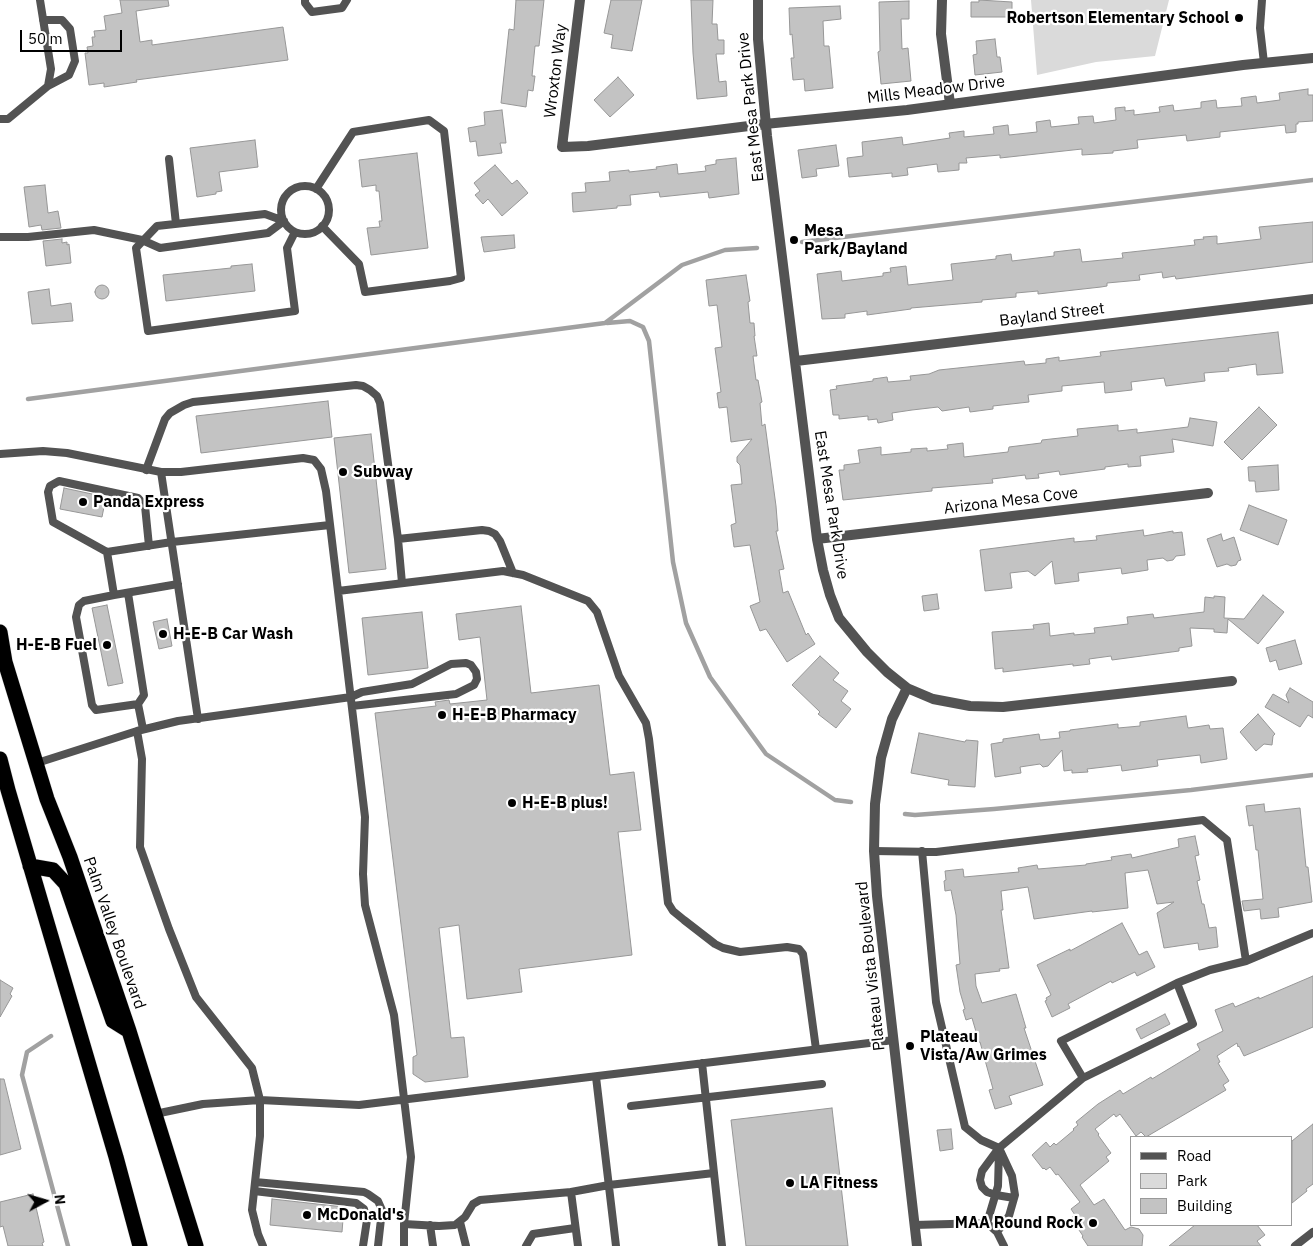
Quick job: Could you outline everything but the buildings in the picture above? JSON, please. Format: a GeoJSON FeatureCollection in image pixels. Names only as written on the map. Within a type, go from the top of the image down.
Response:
{"type":"FeatureCollection","features":[{"type":"Feature","properties":{"kind":"highway","name":"Palm Valley Boulevard"},"geometry":{"type":"LineString","coordinates":[[0,632],[5,662],[48,799],[70,857],[129,1031],[196,1246]]}},
{"type":"Feature","properties":{"kind":"highway"},"geometry":{"type":"LineString","coordinates":[[0,758],[114,1149],[140,1246]]}},
{"type":"Feature","properties":{"kind":"highway"},"geometry":{"type":"LineString","coordinates":[[30,866],[53,870],[66,884],[113,1021],[129,1031]]}},
{"type":"Feature","properties":{"kind":"street","name":"Wroxton Way"},"geometry":{"type":"LineString","coordinates":[[562,147],[580,0]]}},
{"type":"Feature","properties":{"kind":"street","name":"East Mesa Park Drive"},"geometry":{"type":"LineString","coordinates":[[758,0],[758,39],[765,124],[817,539],[823,570],[839,618],[874,659],[907,688],[933,699],[970,706],[1003,707],[1232,681]]}},
{"type":"Feature","properties":{"kind":"street"},"geometry":{"type":"LineString","coordinates":[[942,0],[942,34],[950,104]]}},
{"type":"Feature","properties":{"kind":"street","name":"Mills Meadow Drive"},"geometry":{"type":"LineString","coordinates":[[562,147],[588,146],[765,124],[907,110],[1313,58]]}},
{"type":"Feature","properties":{"kind":"street","name":"Bayland Street"},"geometry":{"type":"LineString","coordinates":[[796,361],[1313,299]]}},
{"type":"Feature","properties":{"kind":"street","name":"Arizona Mesa Cove"},"geometry":{"type":"LineString","coordinates":[[817,539],[1208,493]]}},
{"type":"Feature","properties":{"kind":"street","name":"Plateau Vista Boulevard"},"geometry":{"type":"LineString","coordinates":[[907,688],[892,719],[881,758],[875,804],[874,851],[877,896],[917,1246]]}},
{"type":"Feature","properties":{"kind":"lane"},"geometry":{"type":"LineString","coordinates":[[40,0],[51,69],[48,86]]}},
{"type":"Feature","properties":{"kind":"lane"},"geometry":{"type":"LineString","coordinates":[[305,0],[305,3],[312,12],[342,8],[347,0]]}},
{"type":"Feature","properties":{"kind":"lane"},"geometry":{"type":"LineString","coordinates":[[1262,0],[1260,28],[1264,63]]}},
{"type":"Feature","properties":{"kind":"lane"},"geometry":{"type":"LineString","coordinates":[[0,119],[8,119],[48,86],[69,75],[75,61],[70,29],[62,20],[43,20]]}},
{"type":"Feature","properties":{"kind":"lane"},"geometry":{"type":"LineString","coordinates":[[316,189],[353,132],[429,120],[444,131],[461,278],[450,282],[365,292],[359,264],[322,226]]}},
{"type":"Feature","properties":{"kind":"lane"},"geometry":{"type":"LineString","coordinates":[[169,159],[176,224]]}},
{"type":"Feature","properties":{"kind":"lane"},"geometry":{"type":"LineString","coordinates":[[302,186],[316,189],[327,200],[328,216],[322,226],[311,233],[295,232],[284,221],[281,214],[281,206],[288,193],[294,188],[302,186]]}},
{"type":"Feature","properties":{"kind":"lane"},"geometry":{"type":"LineString","coordinates":[[284,221],[265,214],[157,226],[136,248],[148,331],[295,311],[286,248],[295,232]]}},
{"type":"Feature","properties":{"kind":"lane"},"geometry":{"type":"LineString","coordinates":[[0,237],[28,237],[94,230],[142,240],[160,248],[268,233],[284,221]]}},
{"type":"Feature","properties":{"kind":"lane"},"geometry":{"type":"LineString","coordinates":[[146,470],[165,418],[184,405],[193,402],[356,385],[363,386],[377,396],[380,403],[402,583]]}},
{"type":"Feature","properties":{"kind":"lane"},"geometry":{"type":"LineString","coordinates":[[0,454],[43,451],[67,453],[161,472],[181,472],[309,458],[318,464],[323,475],[330,525],[365,817],[363,874],[366,906],[394,1015],[405,1100],[411,1166],[404,1224],[404,1246]]}},
{"type":"Feature","properties":{"kind":"lane"},"geometry":{"type":"LineString","coordinates":[[161,472],[198,718]]}},
{"type":"Feature","properties":{"kind":"lane"},"geometry":{"type":"LineString","coordinates":[[150,546],[145,506],[138,498],[59,481],[50,486],[48,492],[53,522],[107,552],[150,546],[172,542],[330,525]]}},
{"type":"Feature","properties":{"kind":"lane"},"geometry":{"type":"LineString","coordinates":[[398,539],[482,530],[488,531],[495,534],[500,541],[514,573]]}},
{"type":"Feature","properties":{"kind":"lane"},"geometry":{"type":"LineString","coordinates":[[107,552],[114,595]]}},
{"type":"Feature","properties":{"kind":"lane"},"geometry":{"type":"LineString","coordinates":[[338,591],[492,572],[514,573],[532,578],[588,601],[597,612],[619,676],[646,723],[648,730],[668,903],[673,911],[715,944],[723,948],[740,952],[787,947],[799,950],[804,961],[816,1050]]}},
{"type":"Feature","properties":{"kind":"lane"},"geometry":{"type":"LineString","coordinates":[[138,704],[96,710],[92,705],[76,617],[80,605],[84,600],[178,584]]}},
{"type":"Feature","properties":{"kind":"lane"},"geometry":{"type":"LineString","coordinates":[[128,593],[144,696],[138,704],[142,759],[140,847],[169,929],[196,997],[252,1068],[260,1100],[260,1136],[254,1186],[253,1218],[263,1246]]}},
{"type":"Feature","properties":{"kind":"lane"},"geometry":{"type":"LineString","coordinates":[[37,763],[140,730],[178,721],[351,698],[362,692],[412,684],[451,664],[466,663],[471,665],[476,672],[477,679],[474,685],[456,694],[352,706]]}},
{"type":"Feature","properties":{"kind":"lane"},"geometry":{"type":"LineString","coordinates":[[874,851],[936,852],[1203,820],[1228,840],[1246,961]]}},
{"type":"Feature","properties":{"kind":"lane"},"geometry":{"type":"LineString","coordinates":[[922,851],[936,1002],[966,1127],[981,1140],[1000,1148],[1012,1176],[1015,1195],[1009,1216],[997,1232]]}},
{"type":"Feature","properties":{"kind":"lane"},"geometry":{"type":"LineString","coordinates":[[1083,1078],[1061,1041],[1177,983],[1210,970],[1246,961],[1313,933]]}},
{"type":"Feature","properties":{"kind":"lane"},"geometry":{"type":"LineString","coordinates":[[1014,1198],[987,1192],[980,1180],[982,1171],[1000,1148],[1083,1078],[1193,1024],[1177,983]]}},
{"type":"Feature","properties":{"kind":"lane"},"geometry":{"type":"LineString","coordinates":[[155,1114],[203,1104],[260,1100],[359,1105],[894,1040]]}},
{"type":"Feature","properties":{"kind":"lane"},"geometry":{"type":"LineString","coordinates":[[702,1063],[722,1246]]}},
{"type":"Feature","properties":{"kind":"lane"},"geometry":{"type":"LineString","coordinates":[[596,1076],[616,1246]]}},
{"type":"Feature","properties":{"kind":"lane"},"geometry":{"type":"LineString","coordinates":[[631,1106],[822,1084]]}},
{"type":"Feature","properties":{"kind":"lane"},"geometry":{"type":"LineString","coordinates":[[987,1223],[996,1195],[1000,1148]]}},
{"type":"Feature","properties":{"kind":"lane"},"geometry":{"type":"LineString","coordinates":[[404,1224],[455,1225],[465,1218],[473,1204],[480,1200],[571,1192],[714,1173]]}},
{"type":"Feature","properties":{"kind":"lane"},"geometry":{"type":"LineString","coordinates":[[254,1186],[356,1203],[364,1209],[366,1220],[363,1246]]}},
{"type":"Feature","properties":{"kind":"lane"},"geometry":{"type":"LineString","coordinates":[[254,1186],[364,1192],[378,1201],[382,1210],[378,1246]]}},
{"type":"Feature","properties":{"kind":"lane"},"geometry":{"type":"LineString","coordinates":[[571,1192],[578,1246]]}},
{"type":"Feature","properties":{"kind":"lane"},"geometry":{"type":"LineString","coordinates":[[460,1222],[466,1246]]}},
{"type":"Feature","properties":{"kind":"lane"},"geometry":{"type":"LineString","coordinates":[[914,1225],[987,1223],[997,1232],[1004,1246]]}},
{"type":"Feature","properties":{"kind":"lane"},"geometry":{"type":"LineString","coordinates":[[430,1225],[433,1246]]}},
{"type":"Feature","properties":{"kind":"lane"},"geometry":{"type":"LineString","coordinates":[[526,1246],[533,1234],[576,1228]]}},
{"type":"Feature","properties":{"kind":"lane"},"geometry":{"type":"LineString","coordinates":[[1295,1246],[1313,1232]]}},
{"type":"Feature","properties":{"kind":"green space"},"geometry":{"type":"Polygon","coordinates":[[[1031,0],[1169,0],[1155,56],[1096,62],[1037,75],[1031,0]]]}},
{"type":"Feature","properties":{"kind":"waterway"},"geometry":{"type":"LineString","coordinates":[[802,242],[1313,180]]}},
{"type":"Feature","properties":{"kind":"waterway"},"geometry":{"type":"LineString","coordinates":[[28,399],[605,323],[682,265],[725,250],[757,248]]}},
{"type":"Feature","properties":{"kind":"waterway"},"geometry":{"type":"LineString","coordinates":[[607,323],[630,321],[643,327],[649,341],[673,562],[686,623],[710,677],[766,754],[835,800],[851,802]]}},
{"type":"Feature","properties":{"kind":"waterway"},"geometry":{"type":"LineString","coordinates":[[905,814],[915,815],[994,809],[1191,790],[1313,775]]}},
{"type":"Feature","properties":{"kind":"waterway"},"geometry":{"type":"LineString","coordinates":[[51,1036],[27,1052],[22,1075],[68,1246]]}},
{"type":"Feature","properties":{"kind":"place","name":"Robertson Elementary School"},"geometry":{"type":"Point","coordinates":[1239,18]}},
{"type":"Feature","properties":{"kind":"place","name":"Mesa Park/Bayland"},"geometry":{"type":"Point","coordinates":[794,240]}},
{"type":"Feature","properties":{"kind":"place","name":"Subway"},"geometry":{"type":"Point","coordinates":[343,472]}},
{"type":"Feature","properties":{"kind":"place","name":"Panda Express"},"geometry":{"type":"Point","coordinates":[83,502]}},
{"type":"Feature","properties":{"kind":"place","name":"H-E-B Car Wash"},"geometry":{"type":"Point","coordinates":[163,634]}},
{"type":"Feature","properties":{"kind":"place","name":"H-E-B Fuel"},"geometry":{"type":"Point","coordinates":[107,645]}},
{"type":"Feature","properties":{"kind":"place","name":"H-E-B Pharmacy"},"geometry":{"type":"Point","coordinates":[442,715]}},
{"type":"Feature","properties":{"kind":"place","name":"H-E-B plus!"},"geometry":{"type":"Point","coordinates":[512,803]}},
{"type":"Feature","properties":{"kind":"place","name":"Plateau Vista/Aw Grimes"},"geometry":{"type":"Point","coordinates":[910,1046]}},
{"type":"Feature","properties":{"kind":"place","name":"LA Fitness"},"geometry":{"type":"Point","coordinates":[790,1183]}},
{"type":"Feature","properties":{"kind":"place","name":"McDonald's"},"geometry":{"type":"Point","coordinates":[307,1215]}},
{"type":"Feature","properties":{"kind":"place","name":"MAA Round Rock"},"geometry":{"type":"Point","coordinates":[1093,1223]}}]}
